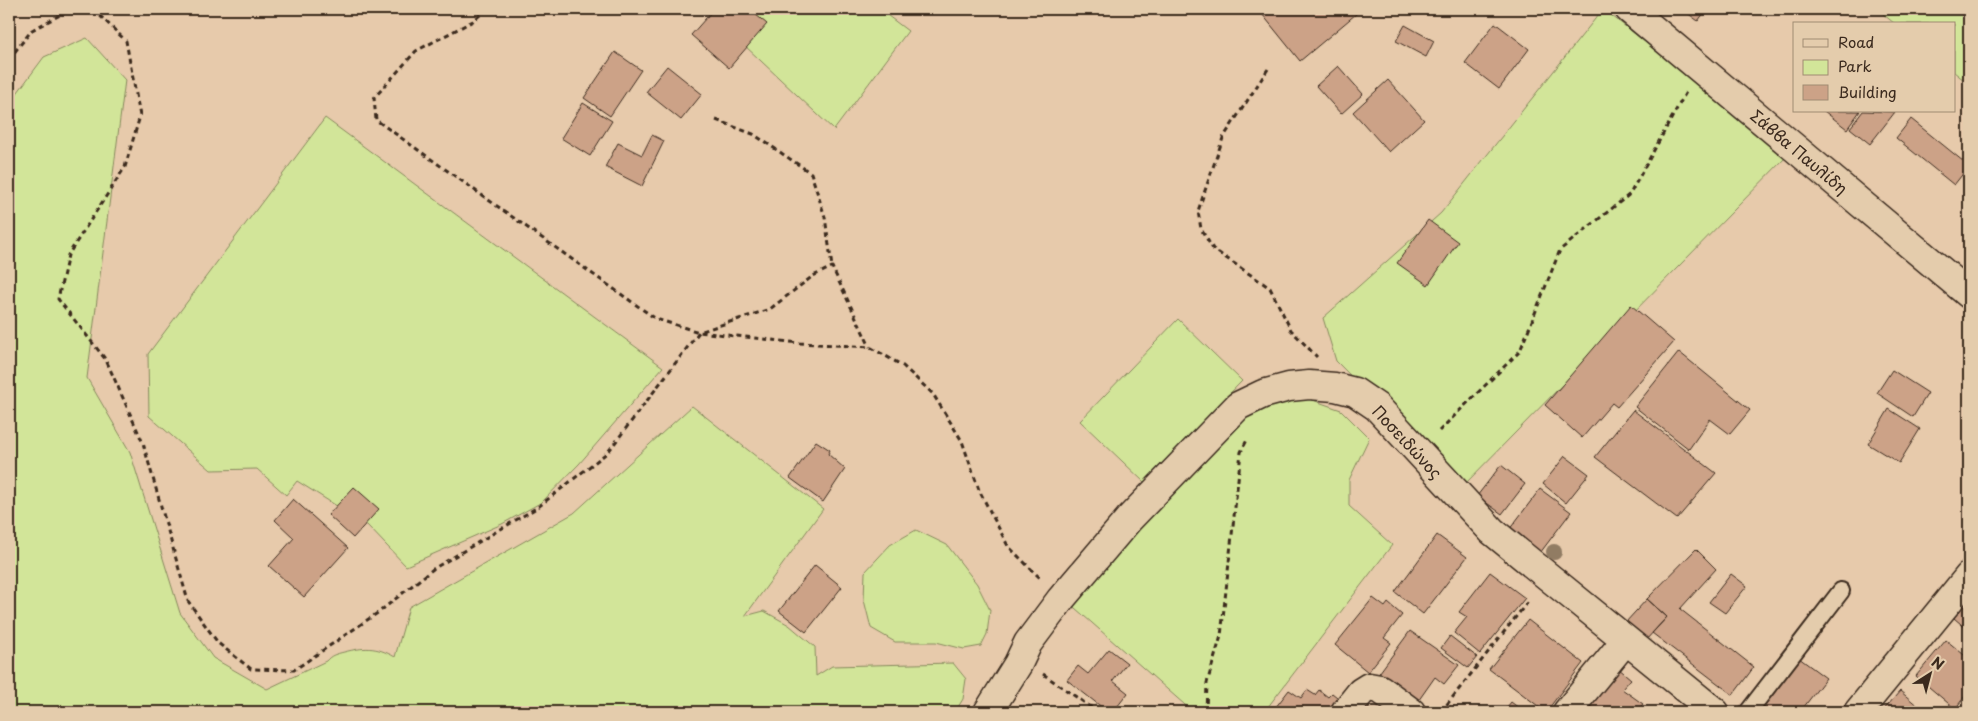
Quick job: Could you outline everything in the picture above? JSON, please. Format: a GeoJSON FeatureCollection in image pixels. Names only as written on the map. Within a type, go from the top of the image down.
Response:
{"type":"FeatureCollection","features":[{"type":"Feature","properties":{"kind":"street","name":"Σάββα Παυλίδη"},"geometry":{"type":"LineString","coordinates":[[1629,9],[1969,294]]}},
{"type":"Feature","properties":{"kind":"street","name":"Ποσειδώνος"},"geometry":{"type":"LineString","coordinates":[[988,712],[1018,664],[1028,642],[1061,599],[1129,519],[1238,406],[1263,394],[1288,387],[1309,385],[1335,387],[1354,392],[1377,407],[1417,453],[1492,531],[1714,712]]}},
{"type":"Feature","properties":{"kind":"street"},"geometry":{"type":"LineString","coordinates":[[1858,712],[1969,576]]}},
{"type":"Feature","properties":{"kind":"street"},"geometry":{"type":"LineString","coordinates":[[1567,712],[1625,641]]}},
{"type":"Feature","properties":{"kind":"street"},"geometry":{"type":"LineString","coordinates":[[1345,712],[1361,692],[1369,687],[1380,689],[1412,712]]}},
{"type":"Feature","properties":{"kind":"lane"},"geometry":{"type":"LineString","coordinates":[[1748,712],[1841,591]]}},
{"type":"Feature","properties":{"kind":"path"},"geometry":{"type":"LineString","coordinates":[[9,59],[32,30],[71,9]]}},
{"type":"Feature","properties":{"kind":"path"},"geometry":{"type":"LineString","coordinates":[[93,9],[126,41],[140,116],[125,167],[68,256],[58,299],[106,360],[143,443],[188,601],[218,643],[251,669],[294,670],[379,612],[433,569],[538,507],[608,452],[699,332],[770,309],[813,276],[832,267]]}},
{"type":"Feature","properties":{"kind":"path"},"geometry":{"type":"LineString","coordinates":[[487,9],[473,21],[416,51],[374,98],[376,120],[656,320],[699,332],[870,347],[903,366],[933,394],[962,441],[979,490],[1008,546],[1061,599]]}},
{"type":"Feature","properties":{"kind":"path"},"geometry":{"type":"LineString","coordinates":[[1417,453],[1520,351],[1560,250],[1630,194],[1700,68]]}},
{"type":"Feature","properties":{"kind":"path"},"geometry":{"type":"LineString","coordinates":[[1268,69],[1223,138],[1198,211],[1201,229],[1213,249],[1270,288],[1291,330],[1326,365],[1335,387]]}},
{"type":"Feature","properties":{"kind":"path"},"geometry":{"type":"LineString","coordinates":[[716,120],[753,134],[811,173],[825,217],[832,267],[870,347]]}},
{"type":"Feature","properties":{"kind":"path"},"geometry":{"type":"LineString","coordinates":[[1206,712],[1207,683],[1221,636],[1241,452],[1251,433]]}},
{"type":"Feature","properties":{"kind":"path"},"geometry":{"type":"LineString","coordinates":[[1441,712],[1535,592]]}},
{"type":"Feature","properties":{"kind":"path"},"geometry":{"type":"LineString","coordinates":[[1018,664],[1028,664],[1098,712]]}},
{"type":"Feature","properties":{"kind":"green space"},"geometry":{"type":"Polygon","coordinates":[[[706,9],[879,9],[908,31],[834,130],[706,9]]]}},
{"type":"Feature","properties":{"kind":"green space"},"geometry":{"type":"Polygon","coordinates":[[[1603,9],[1789,154],[1461,488],[1336,361],[1323,318],[1441,213],[1603,9]]]}},
{"type":"Feature","properties":{"kind":"green space"},"geometry":{"type":"Polygon","coordinates":[[[1877,9],[1969,9],[1969,84],[1956,74],[1956,22],[1893,22],[1877,9]]]}},
{"type":"Feature","properties":{"kind":"green space"},"geometry":{"type":"Polygon","coordinates":[[[87,38],[125,80],[87,378],[130,452],[180,613],[213,658],[267,689],[341,653],[358,649],[376,649],[395,657],[409,607],[574,513],[692,406],[823,509],[745,616],[764,611],[789,625],[815,647],[816,676],[832,666],[953,663],[966,679],[963,699],[955,712],[9,712],[9,104],[44,57],[87,38]]]}},
{"type":"Feature","properties":{"kind":"green space"},"geometry":{"type":"Polygon","coordinates":[[[325,118],[663,367],[579,464],[542,502],[502,524],[406,566],[367,525],[297,481],[286,495],[257,469],[211,470],[149,416],[148,354],[325,118]]]}},
{"type":"Feature","properties":{"kind":"green space"},"geometry":{"type":"Polygon","coordinates":[[[1178,319],[1242,381],[1144,482],[1080,421],[1178,319]]]}},
{"type":"Feature","properties":{"kind":"green space"},"geometry":{"type":"Polygon","coordinates":[[[1307,398],[1341,410],[1369,438],[1349,480],[1349,506],[1392,545],[1264,712],[1193,712],[1075,608],[1062,600],[1253,405],[1307,398]]]}},
{"type":"Feature","properties":{"kind":"green space"},"geometry":{"type":"Polygon","coordinates":[[[916,530],[947,545],[977,584],[990,610],[987,634],[981,646],[964,649],[936,642],[895,642],[871,628],[864,600],[865,572],[890,545],[916,530]]]}},
{"type":"Feature","properties":{"kind":"building"},"geometry":{"type":"Polygon","coordinates":[[[714,9],[749,9],[767,24],[729,68],[691,35],[714,9]]]}},
{"type":"Feature","properties":{"kind":"building"},"geometry":{"type":"Polygon","coordinates":[[[1258,9],[1362,9],[1300,61],[1258,9]]]}},
{"type":"Feature","properties":{"kind":"building"},"geometry":{"type":"Polygon","coordinates":[[[1682,9],[1707,9],[1698,21],[1682,9]]]}},
{"type":"Feature","properties":{"kind":"building"},"geometry":{"type":"Polygon","coordinates":[[[1495,23],[1529,49],[1499,89],[1465,63],[1495,23]]]}},
{"type":"Feature","properties":{"kind":"building"},"geometry":{"type":"Polygon","coordinates":[[[1405,25],[1434,41],[1426,57],[1396,41],[1405,25]]]}},
{"type":"Feature","properties":{"kind":"building"},"geometry":{"type":"Polygon","coordinates":[[[615,52],[641,70],[610,116],[584,98],[615,52]]]}},
{"type":"Feature","properties":{"kind":"building"},"geometry":{"type":"Polygon","coordinates":[[[667,66],[702,94],[681,120],[646,92],[667,66]]]}},
{"type":"Feature","properties":{"kind":"building"},"geometry":{"type":"Polygon","coordinates":[[[1338,66],[1363,94],[1341,114],[1316,86],[1338,66]]]}},
{"type":"Feature","properties":{"kind":"building"},"geometry":{"type":"Polygon","coordinates":[[[1388,80],[1424,120],[1389,152],[1353,112],[1388,80]]]}},
{"type":"Feature","properties":{"kind":"building"},"geometry":{"type":"Polygon","coordinates":[[[583,103],[612,121],[590,156],[561,138],[583,103]]]}},
{"type":"Feature","properties":{"kind":"building"},"geometry":{"type":"Polygon","coordinates":[[[1825,112],[1859,112],[1847,129],[1825,112]]]}},
{"type":"Feature","properties":{"kind":"building"},"geometry":{"type":"Polygon","coordinates":[[[1862,112],[1895,112],[1870,144],[1850,128],[1862,112]]]}},
{"type":"Feature","properties":{"kind":"building"},"geometry":{"type":"Polygon","coordinates":[[[1911,119],[1969,166],[1954,185],[1896,138],[1911,119]]]}},
{"type":"Feature","properties":{"kind":"building"},"geometry":{"type":"Polygon","coordinates":[[[652,135],[664,141],[642,186],[605,167],[618,143],[642,155],[652,135]]]}},
{"type":"Feature","properties":{"kind":"building"},"geometry":{"type":"Polygon","coordinates":[[[1428,220],[1458,242],[1428,285],[1397,263],[1428,220]]]}},
{"type":"Feature","properties":{"kind":"building"},"geometry":{"type":"Polygon","coordinates":[[[1631,305],[1674,342],[1617,407],[1612,403],[1582,438],[1545,405],[1631,305]]]}},
{"type":"Feature","properties":{"kind":"building"},"geometry":{"type":"Polygon","coordinates":[[[1679,352],[1750,410],[1730,434],[1710,419],[1689,449],[1635,407],[1679,352]]]}},
{"type":"Feature","properties":{"kind":"building"},"geometry":{"type":"Polygon","coordinates":[[[1892,370],[1928,393],[1913,417],[1877,393],[1892,370]]]}},
{"type":"Feature","properties":{"kind":"building"},"geometry":{"type":"Polygon","coordinates":[[[1889,409],[1920,429],[1899,463],[1868,444],[1889,409]]]}},
{"type":"Feature","properties":{"kind":"building"},"geometry":{"type":"Polygon","coordinates":[[[1633,410],[1716,473],[1677,519],[1595,457],[1633,410]]]}},
{"type":"Feature","properties":{"kind":"building"},"geometry":{"type":"Polygon","coordinates":[[[816,441],[830,450],[828,454],[845,469],[823,502],[790,478],[816,441]]]}},
{"type":"Feature","properties":{"kind":"building"},"geometry":{"type":"Polygon","coordinates":[[[1565,456],[1589,474],[1566,503],[1543,484],[1565,456]]]}},
{"type":"Feature","properties":{"kind":"building"},"geometry":{"type":"Polygon","coordinates":[[[1501,465],[1525,484],[1502,514],[1477,496],[1501,465]]]}},
{"type":"Feature","properties":{"kind":"building"},"geometry":{"type":"Polygon","coordinates":[[[354,487],[379,509],[353,538],[328,515],[354,487]]]}},
{"type":"Feature","properties":{"kind":"building"},"geometry":{"type":"Polygon","coordinates":[[[1540,489],[1571,512],[1540,553],[1509,530],[1540,489]]]}},
{"type":"Feature","properties":{"kind":"building"},"geometry":{"type":"Polygon","coordinates":[[[293,499],[348,548],[304,597],[269,566],[294,538],[275,520],[293,499]]]}},
{"type":"Feature","properties":{"kind":"building"},"geometry":{"type":"Polygon","coordinates":[[[1437,535],[1467,557],[1423,614],[1395,592],[1437,535]]]}},
{"type":"Feature","properties":{"kind":"building"},"geometry":{"type":"Polygon","coordinates":[[[1696,549],[1716,569],[1680,609],[1754,667],[1733,695],[1652,633],[1667,617],[1647,599],[1696,549]]]}},
{"type":"Feature","properties":{"kind":"building"},"geometry":{"type":"Polygon","coordinates":[[[815,565],[842,587],[806,632],[779,611],[815,565]]]}},
{"type":"Feature","properties":{"kind":"building"},"geometry":{"type":"Polygon","coordinates":[[[1490,572],[1525,598],[1480,654],[1454,633],[1467,617],[1459,612],[1490,572]]]}},
{"type":"Feature","properties":{"kind":"building"},"geometry":{"type":"Polygon","coordinates":[[[1731,574],[1747,586],[1725,613],[1709,602],[1731,574]]]}},
{"type":"Feature","properties":{"kind":"building"},"geometry":{"type":"Polygon","coordinates":[[[1373,598],[1385,607],[1388,603],[1402,615],[1384,638],[1391,643],[1368,672],[1335,645],[1373,598]]]}},
{"type":"Feature","properties":{"kind":"building"},"geometry":{"type":"Polygon","coordinates":[[[1647,599],[1667,617],[1645,641],[1625,623],[1647,599]]]}},
{"type":"Feature","properties":{"kind":"building"},"geometry":{"type":"Polygon","coordinates":[[[1969,599],[1969,631],[1954,618],[1969,599]]]}},
{"type":"Feature","properties":{"kind":"building"},"geometry":{"type":"Polygon","coordinates":[[[1528,620],[1583,663],[1546,712],[1489,669],[1528,620]]]}},
{"type":"Feature","properties":{"kind":"building"},"geometry":{"type":"Polygon","coordinates":[[[1410,631],[1459,665],[1444,684],[1435,677],[1416,704],[1377,676],[1410,631]]]}},
{"type":"Feature","properties":{"kind":"building"},"geometry":{"type":"Polygon","coordinates":[[[1450,636],[1477,657],[1468,668],[1441,648],[1450,636]]]}},
{"type":"Feature","properties":{"kind":"building"},"geometry":{"type":"Polygon","coordinates":[[[1946,640],[1969,659],[1969,691],[1955,709],[1916,676],[1946,640]]]}},
{"type":"Feature","properties":{"kind":"building"},"geometry":{"type":"Polygon","coordinates":[[[1109,649],[1127,663],[1113,681],[1128,693],[1113,712],[1108,712],[1067,680],[1078,666],[1088,674],[1109,649]]]}},
{"type":"Feature","properties":{"kind":"building"},"geometry":{"type":"Polygon","coordinates":[[[1795,655],[1826,678],[1800,712],[1751,712],[1795,655]]]}},
{"type":"Feature","properties":{"kind":"building"},"geometry":{"type":"Polygon","coordinates":[[[1618,668],[1631,679],[1622,689],[1643,704],[1640,707],[1647,712],[1581,712],[1618,668]]]}},
{"type":"Feature","properties":{"kind":"building"},"geometry":{"type":"Polygon","coordinates":[[[1289,690],[1301,698],[1307,690],[1315,695],[1319,690],[1328,697],[1332,693],[1342,701],[1333,712],[1272,712],[1289,690]]]}},
{"type":"Feature","properties":{"kind":"building"},"geometry":{"type":"Polygon","coordinates":[[[1900,691],[1925,712],[1882,712],[1900,691]]]}},
{"type":"Feature","properties":{"kind":"building"},"geometry":{"type":"Polygon","coordinates":[[[1361,702],[1373,712],[1353,712],[1361,702]]]}},
{"type":"Feature","properties":{"kind":"building"},"geometry":{"type":"Polygon","coordinates":[[[1511,702],[1524,712],[1503,712],[1511,702]]]}}]}
